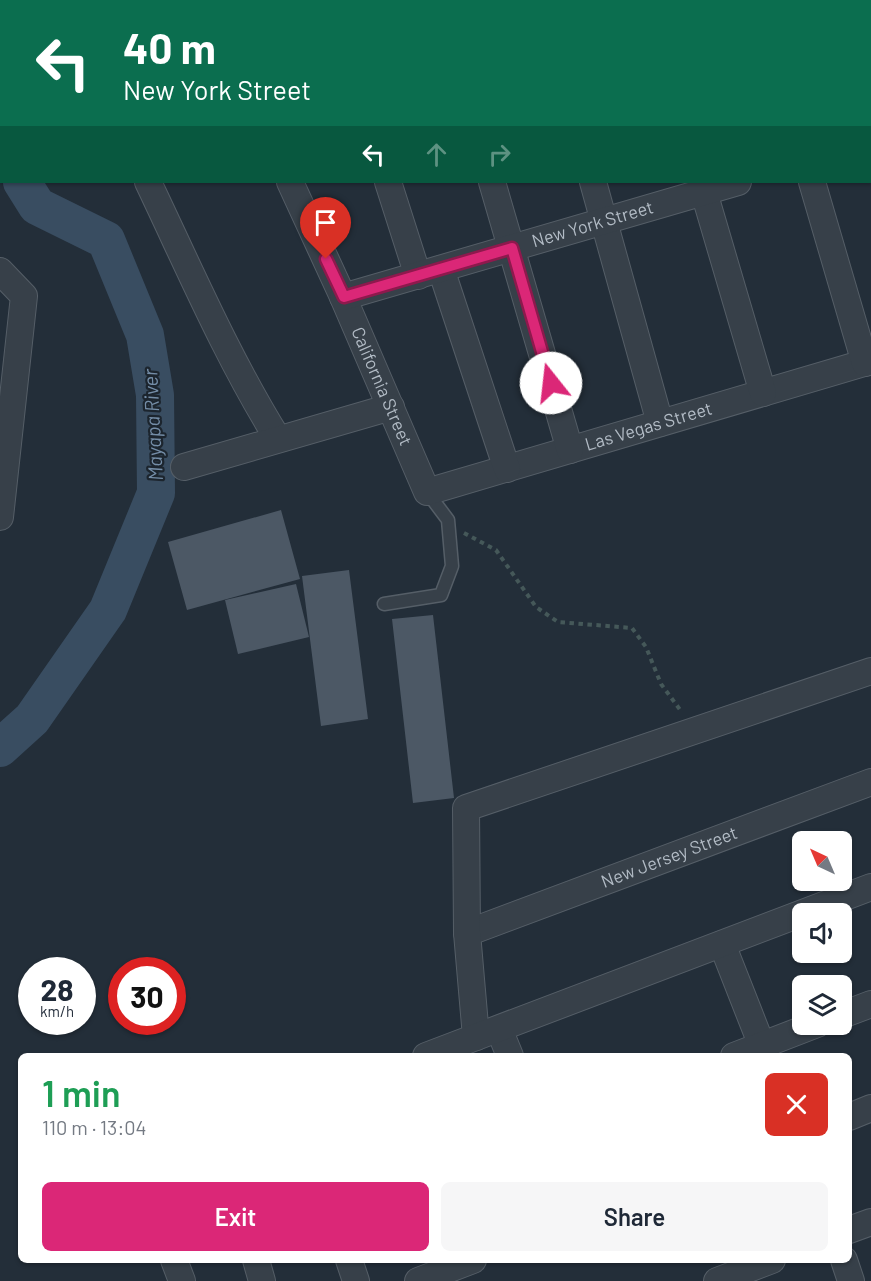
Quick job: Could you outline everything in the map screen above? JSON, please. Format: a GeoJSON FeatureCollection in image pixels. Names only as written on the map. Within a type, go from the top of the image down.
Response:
{"type":"FeatureCollection","features":[{"type":"Feature","properties":{"kind":"street"},"geometry":{"type":"LineString","coordinates":[[148,183],[256,404],[278,439]]}},
{"type":"Feature","properties":{"kind":"street","name":"California Street"},"geometry":{"type":"LineString","coordinates":[[290,183],[344,297],[427,492]]}},
{"type":"Feature","properties":{"kind":"street"},"geometry":{"type":"LineString","coordinates":[[388,183],[429,272],[507,469]]}},
{"type":"Feature","properties":{"kind":"street"},"geometry":{"type":"LineString","coordinates":[[492,183],[570,450]]}},
{"type":"Feature","properties":{"kind":"street"},"geometry":{"type":"LineString","coordinates":[[593,183],[660,423]]}},
{"type":"Feature","properties":{"kind":"street","name":"New York Street"},"geometry":{"type":"LineString","coordinates":[[344,297],[604,221],[703,186],[729,183]]}},
{"type":"Feature","properties":{"kind":"street"},"geometry":{"type":"LineString","coordinates":[[812,183],[868,362]]}},
{"type":"Feature","properties":{"kind":"street"},"geometry":{"type":"LineString","coordinates":[[703,186],[763,393]]}},
{"type":"Feature","properties":{"kind":"street"},"geometry":{"type":"LineString","coordinates":[[0,271],[24,296],[0,517]]}},
{"type":"Feature","properties":{"kind":"street","name":"Las Vegas Street"},"geometry":{"type":"LineString","coordinates":[[427,492],[868,362]]}},
{"type":"Feature","properties":{"kind":"street"},"geometry":{"type":"LineString","coordinates":[[184,467],[391,407]]}},
{"type":"Feature","properties":{"kind":"street"},"geometry":{"type":"LineString","coordinates":[[507,1053],[487,1033],[467,933],[466,808],[871,671]]}},
{"type":"Feature","properties":{"kind":"street","name":"New Jersey Street"},"geometry":{"type":"LineString","coordinates":[[467,933],[871,782]]}},
{"type":"Feature","properties":{"kind":"street"},"geometry":{"type":"LineString","coordinates":[[434,1053],[871,888]]}},
{"type":"Feature","properties":{"kind":"street"},"geometry":{"type":"LineString","coordinates":[[722,944],[764,1051],[796,1035]]}},
{"type":"Feature","properties":{"kind":"street"},"geometry":{"type":"LineString","coordinates":[[852,1011],[871,1004]]}},
{"type":"Feature","properties":{"kind":"street"},"geometry":{"type":"LineString","coordinates":[[852,1115],[871,1108]]}},
{"type":"Feature","properties":{"kind":"street"},"geometry":{"type":"LineString","coordinates":[[852,1229],[871,1222]]}},
{"type":"Feature","properties":{"kind":"street"},"geometry":{"type":"LineString","coordinates":[[175,1263],[182,1281]]}},
{"type":"Feature","properties":{"kind":"street"},"geometry":{"type":"LineString","coordinates":[[257,1263],[262,1281]]}},
{"type":"Feature","properties":{"kind":"street"},"geometry":{"type":"LineString","coordinates":[[350,1263],[356,1281]]}},
{"type":"Feature","properties":{"kind":"street"},"geometry":{"type":"LineString","coordinates":[[418,1281],[465,1263]]}},
{"type":"Feature","properties":{"kind":"street"},"geometry":{"type":"LineString","coordinates":[[717,1281],[764,1263]]}},
{"type":"Feature","properties":{"kind":"street"},"geometry":{"type":"LineString","coordinates":[[845,1263],[851,1281]]}},
{"type":"Feature","properties":{"kind":"lane"},"geometry":{"type":"LineString","coordinates":[[384,604],[441,595],[452,566],[448,520],[427,492]]}},
{"type":"Feature","properties":{"kind":"path"},"geometry":{"type":"LineString","coordinates":[[448,520],[459,530],[496,550],[536,607],[558,622],[632,628],[646,647],[662,684],[696,731]]}},
{"type":"Feature","properties":{"kind":"building"},"geometry":{"type":"Polygon","coordinates":[[[281,510],[300,579],[187,610],[168,542],[281,510]]]}},
{"type":"Feature","properties":{"kind":"building"},"geometry":{"type":"Polygon","coordinates":[[[349,570],[368,719],[321,726],[302,576],[349,570]]]}},
{"type":"Feature","properties":{"kind":"building"},"geometry":{"type":"Polygon","coordinates":[[[296,584],[309,637],[238,654],[225,600],[296,584]]]}},
{"type":"Feature","properties":{"kind":"building"},"geometry":{"type":"Polygon","coordinates":[[[433,615],[454,798],[413,803],[392,619],[433,615]]]}},
{"type":"Feature","properties":{"kind":"waterway","name":"Mayapa River"},"geometry":{"type":"LineString","coordinates":[[0,748],[32,719],[108,610],[156,493],[155,395],[145,335],[106,240],[37,206],[23,183]]}},
{"type":"Feature","properties":{"kind":"route"},"geometry":{"type":"LineString","coordinates":[[326,259],[344,297],[512,248],[551,383]]}}]}
